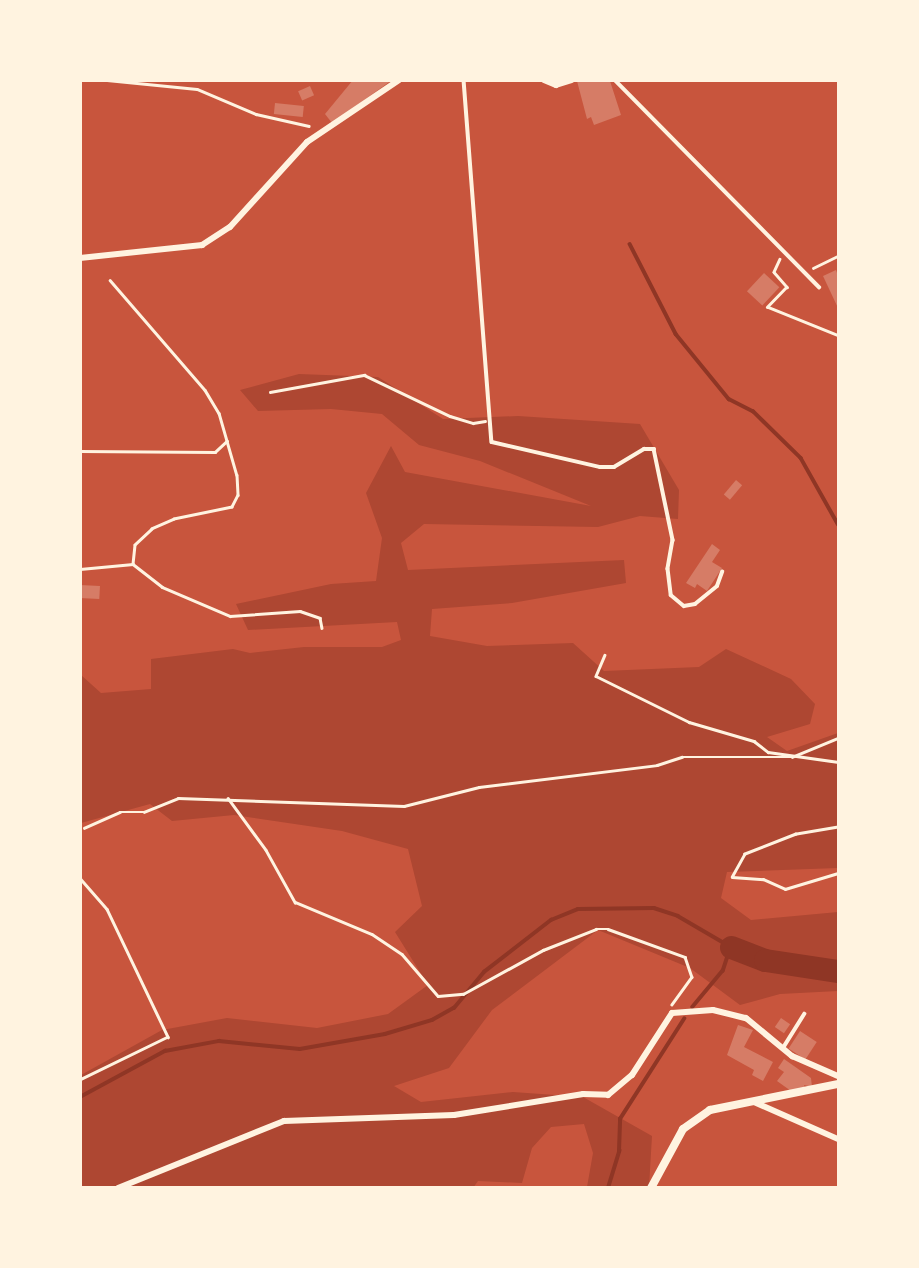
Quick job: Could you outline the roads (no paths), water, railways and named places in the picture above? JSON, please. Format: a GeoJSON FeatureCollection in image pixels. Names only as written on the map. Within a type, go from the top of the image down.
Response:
{"type":"FeatureCollection","features":[{"type":"Feature","properties":{"kind":"street"},"geometry":{"type":"LineString","coordinates":[[80,258],[202,245],[230,227],[307,142],[399,80]]}},
{"type":"Feature","properties":{"kind":"street"},"geometry":{"type":"LineString","coordinates":[[544,80],[556,85],[571,80]]}},
{"type":"Feature","properties":{"kind":"street"},"geometry":{"type":"LineString","coordinates":[[118,1188],[284,1121],[454,1115],[583,1094],[608,1096],[632,1075],[673,1013],[713,1010],[746,1018],[783,1048],[838,1076]]}},
{"type":"Feature","properties":{"kind":"street"},"geometry":{"type":"LineString","coordinates":[[651,1188],[682,1129],[710,1110],[748,1099],[838,1084]]}},
{"type":"Feature","properties":{"kind":"street"},"geometry":{"type":"LineString","coordinates":[[748,1099],[838,1139]]}},
{"type":"Feature","properties":{"kind":"lane"},"geometry":{"type":"LineString","coordinates":[[464,80],[488,435],[501,447],[600,467],[614,467],[644,449],[654,449],[673,540],[668,569],[671,595],[684,606],[695,604],[717,586],[722,572]]}},
{"type":"Feature","properties":{"kind":"lane"},"geometry":{"type":"LineString","coordinates":[[615,80],[819,288]]}},
{"type":"Feature","properties":{"kind":"lane"},"geometry":{"type":"LineString","coordinates":[[783,1048],[804,1014]]}},
{"type":"Feature","properties":{"kind":"waterway"},"geometry":{"type":"LineString","coordinates":[[630,244],[676,334],[729,399],[753,411],[801,458],[838,524]]}},
{"type":"Feature","properties":{"kind":"waterway"},"geometry":{"type":"LineString","coordinates":[[80,1097],[165,1051],[219,1041],[300,1049],[385,1034],[432,1020],[454,1008],[484,972],[551,920],[578,909],[654,908],[678,916],[731,947],[723,971],[693,1007]]}},
{"type":"Feature","properties":{"kind":"waterway"},"geometry":{"type":"LineString","coordinates":[[731,947],[765,960],[838,971]]}},
{"type":"Feature","properties":{"kind":"waterway"},"geometry":{"type":"LineString","coordinates":[[608,1188],[619,1151],[620,1119],[684,1019]]}}]}
